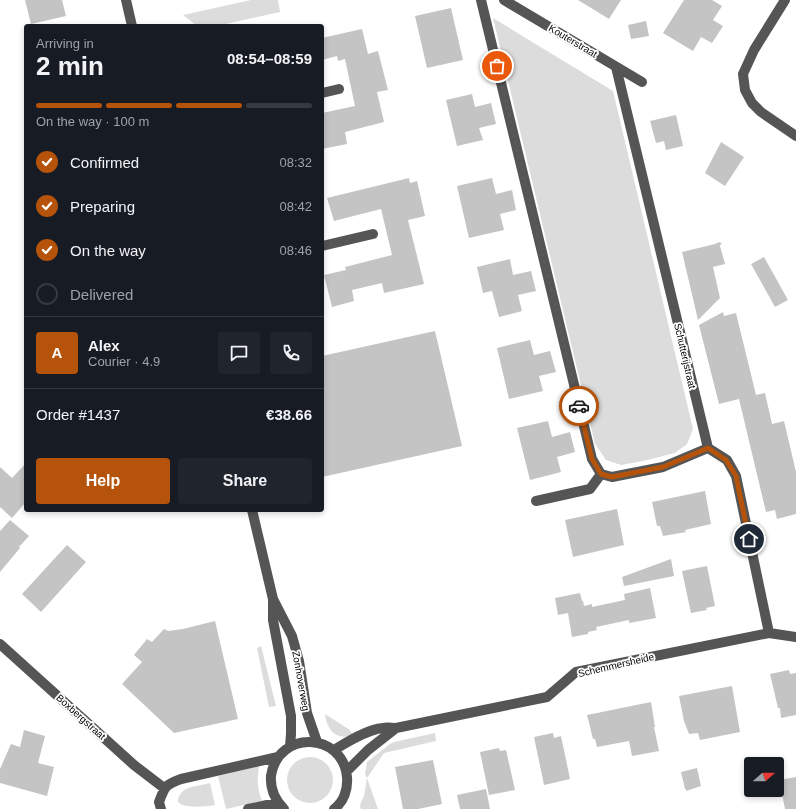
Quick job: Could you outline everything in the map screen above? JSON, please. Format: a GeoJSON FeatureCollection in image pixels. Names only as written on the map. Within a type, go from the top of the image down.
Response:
{"type":"FeatureCollection","features":[{"type":"Feature","properties":{"kind":"street"},"geometry":{"type":"LineString","coordinates":[[126,0],[132,24]]}},
{"type":"Feature","properties":{"kind":"street"},"geometry":{"type":"LineString","coordinates":[[481,0],[592,459],[601,474],[612,477],[663,467],[708,448],[726,460],[736,476],[769,633]]}},
{"type":"Feature","properties":{"kind":"street","name":"Kouterstraat"},"geometry":{"type":"LineString","coordinates":[[504,0],[642,82]]}},
{"type":"Feature","properties":{"kind":"street"},"geometry":{"type":"LineString","coordinates":[[785,0],[754,50],[743,74],[745,90],[752,103],[761,112],[796,136]]}},
{"type":"Feature","properties":{"kind":"street","name":"Schutterijstraat"},"geometry":{"type":"LineString","coordinates":[[616,67],[708,448]]}},
{"type":"Feature","properties":{"kind":"street"},"geometry":{"type":"LineString","coordinates":[[324,93],[339,89]]}},
{"type":"Feature","properties":{"kind":"street"},"geometry":{"type":"LineString","coordinates":[[324,246],[373,234]]}},
{"type":"Feature","properties":{"kind":"street"},"geometry":{"type":"LineString","coordinates":[[536,501],[590,489],[601,474]]}},
{"type":"Feature","properties":{"kind":"street","name":"Zonhoverweg"},"geometry":{"type":"LineString","coordinates":[[252,512],[273,599],[273,620],[291,716],[290,746]]}},
{"type":"Feature","properties":{"kind":"street","name":"Zonhoverweg"},"geometry":{"type":"LineString","coordinates":[[273,599],[292,636],[299,661],[307,713],[317,742]]}},
{"type":"Feature","properties":{"kind":"street","name":"Schemmersheide"},"geometry":{"type":"LineString","coordinates":[[334,750],[373,730],[384,727],[396,728],[547,696],[576,672],[769,633],[796,637]]}},
{"type":"Feature","properties":{"kind":"street","name":"Boxbergstraat"},"geometry":{"type":"LineString","coordinates":[[0,644],[134,765],[164,788]]}},
{"type":"Feature","properties":{"kind":"street","name":"Schemmersheide"},"geometry":{"type":"LineString","coordinates":[[347,771],[368,750],[396,728]]}},
{"type":"Feature","properties":{"kind":"street"},"geometry":{"type":"LineString","coordinates":[[282,807],[273,794],[271,781],[272,769],[278,757],[290,746],[304,742],[317,742],[334,750],[342,760],[347,771],[348,783],[345,796],[336,808]]}},
{"type":"Feature","properties":{"kind":"street"},"geometry":{"type":"LineString","coordinates":[[161,809],[159,802],[164,788],[170,783],[181,778],[278,757]]}},
{"type":"Feature","properties":{"kind":"street"},"geometry":{"type":"LineString","coordinates":[[248,809],[267,804],[282,807]]}},
{"type":"Feature","properties":{"kind":"shaded area"},"geometry":{"type":"Polygon","coordinates":[[[251,0],[278,0],[280,12],[226,24],[194,24],[183,15],[251,0]]]}},
{"type":"Feature","properties":{"kind":"shaded area"},"geometry":{"type":"Polygon","coordinates":[[[493,18],[613,91],[693,429],[687,444],[675,453],[621,465],[606,460],[595,444],[493,18]]]}},
{"type":"Feature","properties":{"kind":"shaded area"},"geometry":{"type":"Polygon","coordinates":[[[261,646],[276,706],[269,707],[257,648],[261,646]]]}},
{"type":"Feature","properties":{"kind":"shaded area"},"geometry":{"type":"Polygon","coordinates":[[[325,714],[350,730],[353,735],[342,736],[333,733],[328,725],[325,714]]]}},
{"type":"Feature","properties":{"kind":"shaded area"},"geometry":{"type":"Polygon","coordinates":[[[435,733],[436,741],[384,753],[367,778],[365,774],[367,762],[390,744],[435,733]]]}},
{"type":"Feature","properties":{"kind":"shaded area"},"geometry":{"type":"Polygon","coordinates":[[[315,757],[327,763],[332,771],[332,789],[327,797],[319,802],[305,803],[293,797],[288,789],[287,775],[293,763],[301,758],[315,757]]]}},
{"type":"Feature","properties":{"kind":"shaded area"},"geometry":{"type":"Polygon","coordinates":[[[259,766],[258,784],[262,801],[226,809],[218,776],[259,766]]]}},
{"type":"Feature","properties":{"kind":"shaded area"},"geometry":{"type":"Polygon","coordinates":[[[367,778],[378,809],[361,809],[360,807],[364,796],[367,778]]]}},
{"type":"Feature","properties":{"kind":"shaded area"},"geometry":{"type":"Polygon","coordinates":[[[210,783],[215,805],[186,806],[178,802],[179,796],[185,790],[210,783]]]}},
{"type":"Feature","properties":{"kind":"building"},"geometry":{"type":"Polygon","coordinates":[[[25,0],[62,0],[66,16],[31,24],[25,0]]]}},
{"type":"Feature","properties":{"kind":"building"},"geometry":{"type":"Polygon","coordinates":[[[578,0],[621,0],[609,19],[578,0]]]}},
{"type":"Feature","properties":{"kind":"building"},"geometry":{"type":"Polygon","coordinates":[[[684,0],[712,0],[722,6],[713,20],[723,26],[712,43],[701,37],[693,51],[663,33],[684,0]]]}},
{"type":"Feature","properties":{"kind":"building"},"geometry":{"type":"Polygon","coordinates":[[[451,8],[463,60],[427,68],[415,16],[451,8]]]}},
{"type":"Feature","properties":{"kind":"building"},"geometry":{"type":"Polygon","coordinates":[[[646,21],[649,36],[631,39],[628,25],[646,21]]]}},
{"type":"Feature","properties":{"kind":"building"},"geometry":{"type":"Polygon","coordinates":[[[362,29],[368,54],[378,51],[388,90],[377,92],[384,122],[345,132],[347,144],[324,149],[324,113],[355,106],[345,59],[338,61],[337,56],[324,59],[324,38],[362,29]]]}},
{"type":"Feature","properties":{"kind":"building"},"geometry":{"type":"Polygon","coordinates":[[[472,94],[475,107],[491,103],[496,124],[479,128],[483,140],[457,146],[446,100],[472,94]]]}},
{"type":"Feature","properties":{"kind":"building"},"geometry":{"type":"Polygon","coordinates":[[[676,115],[683,146],[666,150],[664,141],[656,143],[650,121],[676,115]]]}},
{"type":"Feature","properties":{"kind":"building"},"geometry":{"type":"Polygon","coordinates":[[[721,142],[744,157],[725,186],[705,173],[721,142]]]}},
{"type":"Feature","properties":{"kind":"building"},"geometry":{"type":"Polygon","coordinates":[[[409,178],[410,183],[417,181],[425,216],[408,220],[424,284],[384,293],[382,283],[352,290],[354,301],[332,307],[324,275],[346,270],[345,267],[392,255],[381,209],[334,221],[327,198],[409,178]]]}},
{"type":"Feature","properties":{"kind":"building"},"geometry":{"type":"Polygon","coordinates":[[[492,178],[496,194],[512,190],[516,210],[500,214],[504,230],[469,238],[457,186],[492,178]]]}},
{"type":"Feature","properties":{"kind":"building"},"geometry":{"type":"Polygon","coordinates":[[[722,242],[720,246],[725,264],[713,267],[720,298],[698,320],[682,252],[722,242]]]}},
{"type":"Feature","properties":{"kind":"building"},"geometry":{"type":"Polygon","coordinates":[[[764,257],[788,300],[775,307],[751,264],[764,257]]]}},
{"type":"Feature","properties":{"kind":"building"},"geometry":{"type":"Polygon","coordinates":[[[510,259],[513,275],[531,271],[536,291],[518,295],[522,311],[499,317],[492,291],[483,293],[477,267],[510,259]]]}},
{"type":"Feature","properties":{"kind":"building"},"geometry":{"type":"Polygon","coordinates":[[[723,312],[724,316],[736,313],[756,395],[765,393],[772,424],[784,421],[796,472],[796,514],[777,519],[775,510],[766,512],[739,399],[719,404],[699,325],[723,312]]]}},
{"type":"Feature","properties":{"kind":"building"},"geometry":{"type":"Polygon","coordinates":[[[435,331],[462,446],[324,477],[324,356],[435,331]]]}},
{"type":"Feature","properties":{"kind":"building"},"geometry":{"type":"Polygon","coordinates":[[[530,340],[534,355],[550,351],[556,372],[539,376],[543,391],[509,399],[497,348],[530,340]]]}},
{"type":"Feature","properties":{"kind":"building"},"geometry":{"type":"Polygon","coordinates":[[[548,421],[552,437],[570,432],[575,452],[557,457],[561,472],[530,480],[517,428],[548,421]]]}},
{"type":"Feature","properties":{"kind":"building"},"geometry":{"type":"Polygon","coordinates":[[[24,465],[24,504],[12,518],[0,507],[0,467],[12,478],[24,465]]]}},
{"type":"Feature","properties":{"kind":"building"},"geometry":{"type":"Polygon","coordinates":[[[705,491],[711,524],[685,530],[686,532],[663,536],[660,526],[657,526],[652,502],[705,491]]]}},
{"type":"Feature","properties":{"kind":"building"},"geometry":{"type":"Polygon","coordinates":[[[617,509],[624,545],[573,557],[565,520],[617,509]]]}},
{"type":"Feature","properties":{"kind":"building"},"geometry":{"type":"Polygon","coordinates":[[[10,520],[29,536],[0,572],[0,531],[10,520]]]}},
{"type":"Feature","properties":{"kind":"building"},"geometry":{"type":"Polygon","coordinates":[[[67,545],[86,562],[41,612],[22,594],[67,545]]]}},
{"type":"Feature","properties":{"kind":"building"},"geometry":{"type":"Polygon","coordinates":[[[671,559],[674,576],[624,586],[622,577],[671,559]]]}},
{"type":"Feature","properties":{"kind":"building"},"geometry":{"type":"Polygon","coordinates":[[[707,566],[715,606],[706,608],[707,610],[691,613],[682,571],[707,566]]]}},
{"type":"Feature","properties":{"kind":"building"},"geometry":{"type":"Polygon","coordinates":[[[650,588],[656,618],[629,623],[629,620],[596,627],[597,630],[588,632],[588,634],[572,637],[568,613],[558,615],[555,598],[580,593],[584,606],[592,604],[592,607],[625,600],[624,594],[650,588]]]}},
{"type":"Feature","properties":{"kind":"building"},"geometry":{"type":"Polygon","coordinates":[[[215,621],[238,719],[174,733],[122,684],[142,662],[134,655],[147,639],[152,642],[164,629],[168,631],[183,629],[215,621]]]}},
{"type":"Feature","properties":{"kind":"building"},"geometry":{"type":"Polygon","coordinates":[[[789,670],[790,674],[796,673],[796,715],[781,718],[780,708],[778,708],[770,674],[789,670]]]}},
{"type":"Feature","properties":{"kind":"building"},"geometry":{"type":"Polygon","coordinates":[[[732,686],[740,732],[700,740],[698,733],[689,734],[684,721],[679,696],[732,686]]]}},
{"type":"Feature","properties":{"kind":"building"},"geometry":{"type":"Polygon","coordinates":[[[651,702],[659,751],[632,756],[629,741],[597,747],[595,739],[593,739],[587,715],[651,702]]]}},
{"type":"Feature","properties":{"kind":"building"},"geometry":{"type":"Polygon","coordinates":[[[24,730],[45,736],[38,763],[54,767],[47,796],[0,783],[0,769],[11,744],[20,747],[24,730]]]}},
{"type":"Feature","properties":{"kind":"building"},"geometry":{"type":"Polygon","coordinates":[[[553,733],[554,738],[561,736],[570,779],[544,785],[534,737],[553,733]]]}},
{"type":"Feature","properties":{"kind":"building"},"geometry":{"type":"Polygon","coordinates":[[[499,748],[500,751],[506,750],[515,790],[489,795],[480,752],[499,748]]]}},
{"type":"Feature","properties":{"kind":"building"},"geometry":{"type":"Polygon","coordinates":[[[433,760],[442,804],[418,809],[403,809],[395,767],[433,760]]]}},
{"type":"Feature","properties":{"kind":"building"},"geometry":{"type":"Polygon","coordinates":[[[697,768],[701,786],[686,791],[681,772],[697,768]]]}},
{"type":"Feature","properties":{"kind":"building"},"geometry":{"type":"Polygon","coordinates":[[[796,777],[796,809],[785,809],[783,797],[784,797],[784,779],[796,777]]]}},
{"type":"Feature","properties":{"kind":"building"},"geometry":{"type":"Polygon","coordinates":[[[486,789],[490,809],[460,809],[457,795],[486,789]]]}},
{"type":"Feature","properties":{"kind":"way so far"},"geometry":{"type":"LineString","coordinates":[[497,66],[579,406]]}},
{"type":"Feature","properties":{"kind":"route"},"geometry":{"type":"LineString","coordinates":[[579,406],[592,459],[601,474],[612,477],[663,467],[708,448],[726,460],[736,476],[749,539]]}}]}
